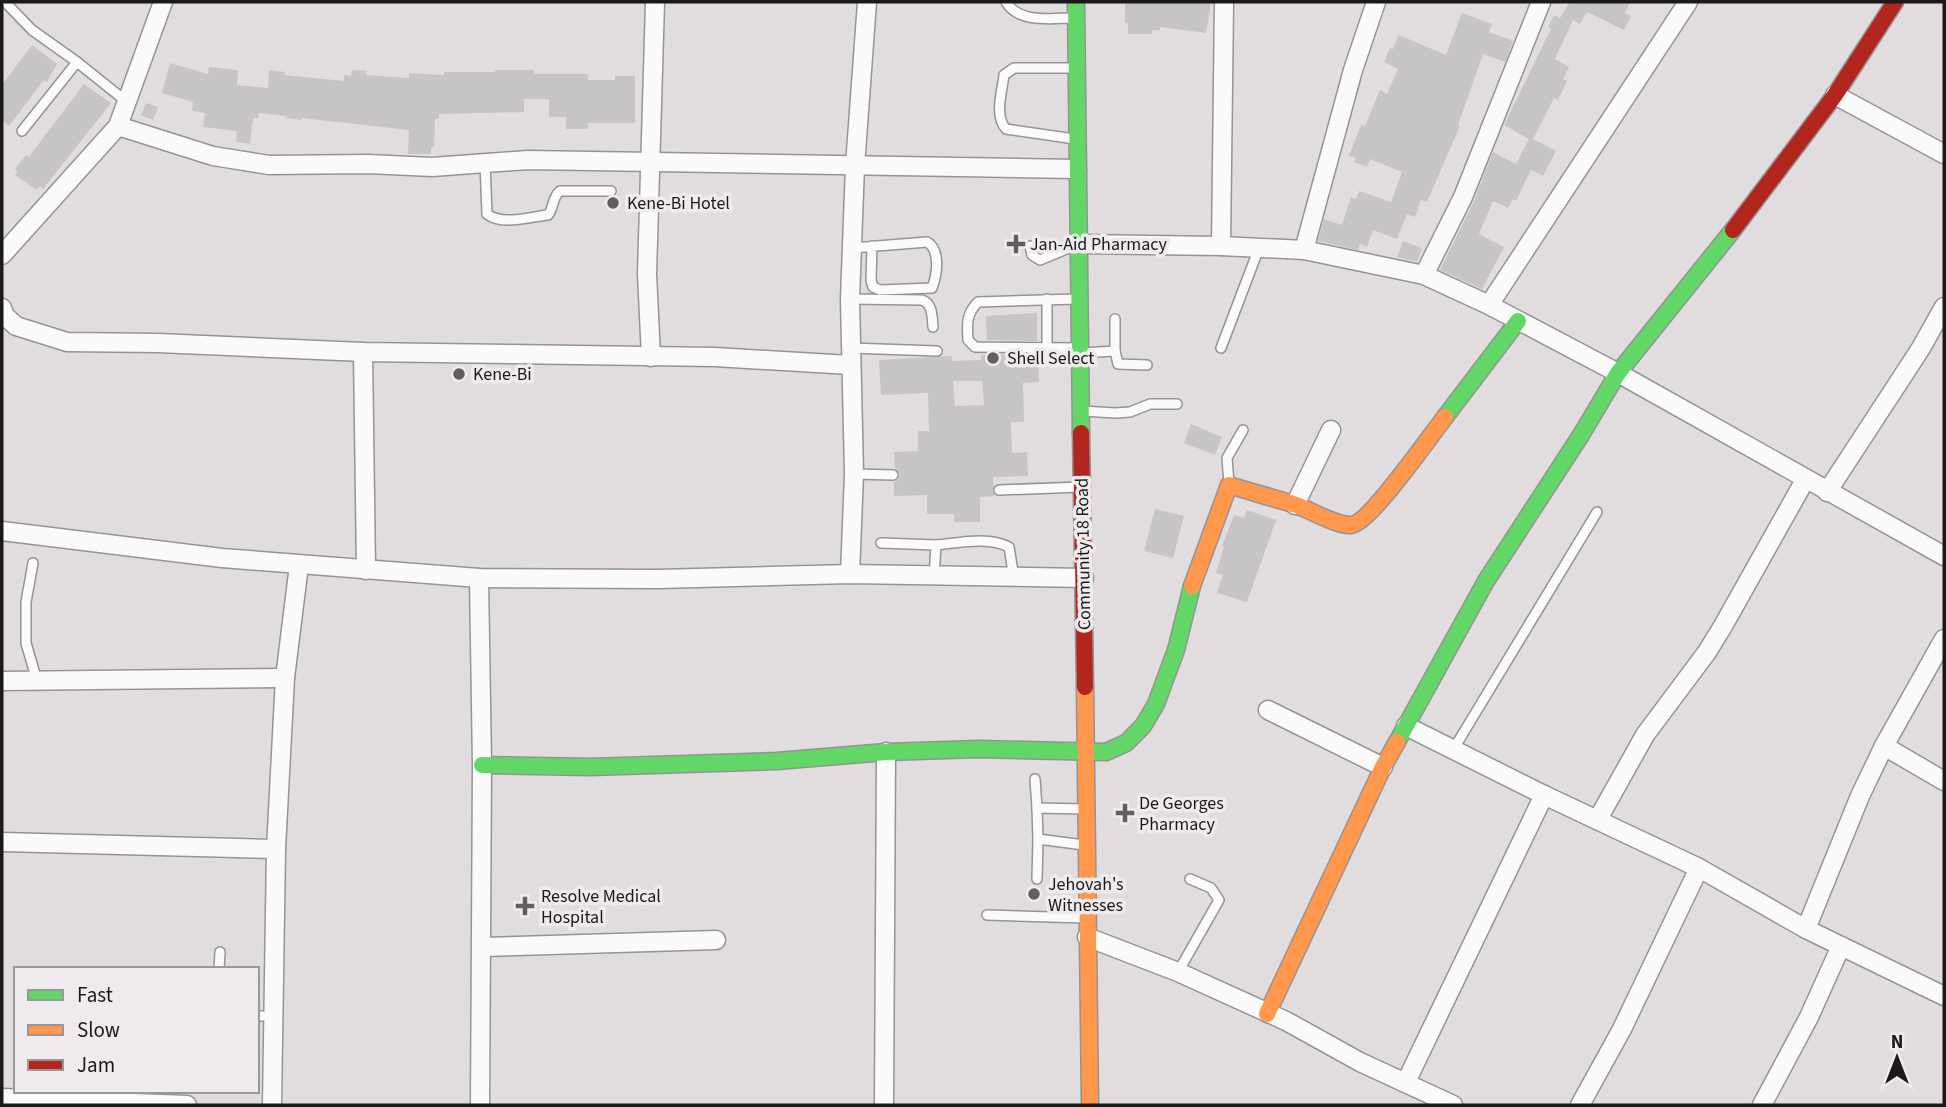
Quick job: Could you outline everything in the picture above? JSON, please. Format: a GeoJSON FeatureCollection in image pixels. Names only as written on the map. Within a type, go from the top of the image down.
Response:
{"type":"FeatureCollection","features":[{"type":"Feature","properties":{"kind":"street"},"geometry":{"type":"LineString","coordinates":[[2,255],[118,126],[163,2]]}},
{"type":"Feature","properties":{"kind":"street"},"geometry":{"type":"LineString","coordinates":[[650,356],[649,164],[655,2]]}},
{"type":"Feature","properties":{"kind":"street"},"geometry":{"type":"LineString","coordinates":[[850,575],[854,474],[850,299],[855,166],[867,2]]}},
{"type":"Feature","properties":{"kind":"street"},"geometry":{"type":"LineString","coordinates":[[1222,246],[1224,2]]}},
{"type":"Feature","properties":{"kind":"street"},"geometry":{"type":"LineString","coordinates":[[1304,250],[1353,70],[1376,2]]}},
{"type":"Feature","properties":{"kind":"street"},"geometry":{"type":"LineString","coordinates":[[1424,275],[1463,198],[1541,2]]}},
{"type":"Feature","properties":{"kind":"street"},"geometry":{"type":"LineString","coordinates":[[1489,304],[1688,2]]}},
{"type":"Feature","properties":{"kind":"street"},"geometry":{"type":"LineString","coordinates":[[1267,1014],[1383,767],[1434,670],[1486,581],[1618,373],[1754,204],[1835,95],[1886,4]]}},
{"type":"Feature","properties":{"kind":"street","name":"Community 18 Road"},"geometry":{"type":"LineString","coordinates":[[1076,10],[1090,1105]]}},
{"type":"Feature","properties":{"kind":"street"},"geometry":{"type":"LineString","coordinates":[[1835,95],[1944,154]]}},
{"type":"Feature","properties":{"kind":"street"},"geometry":{"type":"LineString","coordinates":[[118,126],[213,156],[269,165],[368,164],[432,167],[528,160],[1077,169]]}},
{"type":"Feature","properties":{"kind":"street"},"geometry":{"type":"LineString","coordinates":[[1078,244],[1304,250],[1424,275],[1489,304],[1618,373],[1944,556]]}},
{"type":"Feature","properties":{"kind":"street"},"geometry":{"type":"LineString","coordinates":[[1827,492],[1921,348],[1944,307]]}},
{"type":"Feature","properties":{"kind":"street"},"geometry":{"type":"LineString","coordinates":[[2,308],[5,316],[16,326],[67,342],[363,352],[766,359],[850,356]]}},
{"type":"Feature","properties":{"kind":"street"},"geometry":{"type":"LineString","coordinates":[[482,765],[590,767],[777,761],[886,752],[1106,752],[1119,748],[1142,728],[1164,687],[1195,579],[1229,485],[1351,525],[1361,522],[1393,485],[1518,321]]}},
{"type":"Feature","properties":{"kind":"street"},"geometry":{"type":"LineString","coordinates":[[363,352],[366,570]]}},
{"type":"Feature","properties":{"kind":"street"},"geometry":{"type":"LineString","coordinates":[[1295,505],[1331,430]]}},
{"type":"Feature","properties":{"kind":"street"},"geometry":{"type":"LineString","coordinates":[[1598,819],[1645,735],[1707,652],[1723,626],[1805,480]]}},
{"type":"Feature","properties":{"kind":"street"},"geometry":{"type":"LineString","coordinates":[[2,531],[222,558],[479,578],[658,579],[850,575],[1084,578]]}},
{"type":"Feature","properties":{"kind":"street"},"geometry":{"type":"LineString","coordinates":[[272,1105],[266,1016],[285,678],[299,565]]}},
{"type":"Feature","properties":{"kind":"street"},"geometry":{"type":"LineString","coordinates":[[479,578],[482,765],[480,1105]]}},
{"type":"Feature","properties":{"kind":"street"},"geometry":{"type":"LineString","coordinates":[[1806,929],[1860,796],[1884,746],[1944,639]]}},
{"type":"Feature","properties":{"kind":"street"},"geometry":{"type":"LineString","coordinates":[[2,681],[285,678]]}},
{"type":"Feature","properties":{"kind":"street"},"geometry":{"type":"LineString","coordinates":[[1268,710],[1383,767]]}},
{"type":"Feature","properties":{"kind":"street"},"geometry":{"type":"LineString","coordinates":[[1406,726],[1699,868],[1806,929],[1941,987]]}},
{"type":"Feature","properties":{"kind":"street"},"geometry":{"type":"LineString","coordinates":[[1884,746],[1944,781]]}},
{"type":"Feature","properties":{"kind":"street"},"geometry":{"type":"LineString","coordinates":[[884,1105],[886,752]]}},
{"type":"Feature","properties":{"kind":"street"},"geometry":{"type":"LineString","coordinates":[[1406,1082],[1545,795]]}},
{"type":"Feature","properties":{"kind":"street"},"geometry":{"type":"LineString","coordinates":[[2,842],[276,849]]}},
{"type":"Feature","properties":{"kind":"street"},"geometry":{"type":"LineString","coordinates":[[1580,1105],[1622,1029],[1699,868]]}},
{"type":"Feature","properties":{"kind":"street"},"geometry":{"type":"LineString","coordinates":[[1087,928],[1286,1021],[1360,1062],[1453,1105]]}},
{"type":"Feature","properties":{"kind":"street"},"geometry":{"type":"LineString","coordinates":[[482,947],[716,940]]}},
{"type":"Feature","properties":{"kind":"street"},"geometry":{"type":"LineString","coordinates":[[1762,1105],[1809,1017],[1841,946]]}},
{"type":"Feature","properties":{"kind":"street"},"geometry":{"type":"LineString","coordinates":[[2,1098],[187,1105]]}},
{"type":"Feature","properties":{"kind":"lane"},"geometry":{"type":"LineString","coordinates":[[5,2],[32,30],[127,102]]}},
{"type":"Feature","properties":{"kind":"lane"},"geometry":{"type":"LineString","coordinates":[[1006,2],[1011,9],[1027,18],[1076,10]]}},
{"type":"Feature","properties":{"kind":"lane"},"geometry":{"type":"LineString","coordinates":[[22,131],[77,62]]}},
{"type":"Feature","properties":{"kind":"lane"},"geometry":{"type":"LineString","coordinates":[[1076,69],[1014,68],[1004,75],[1000,122],[1006,129],[1076,139]]}},
{"type":"Feature","properties":{"kind":"lane"},"geometry":{"type":"LineString","coordinates":[[485,163],[487,214],[493,218],[502,220],[548,215],[556,194],[560,191],[611,191]]}},
{"type":"Feature","properties":{"kind":"lane"},"geometry":{"type":"LineString","coordinates":[[852,248],[872,246],[927,242],[931,243],[935,249],[936,260],[932,288],[880,290],[873,287],[872,246]]}},
{"type":"Feature","properties":{"kind":"lane"},"geometry":{"type":"LineString","coordinates":[[1030,246],[1032,255],[1040,260],[1078,244]]}},
{"type":"Feature","properties":{"kind":"lane"},"geometry":{"type":"LineString","coordinates":[[1222,348],[1259,248]]}},
{"type":"Feature","properties":{"kind":"lane"},"geometry":{"type":"LineString","coordinates":[[850,299],[922,300],[931,308],[933,327]]}},
{"type":"Feature","properties":{"kind":"lane"},"geometry":{"type":"LineString","coordinates":[[1047,299],[1047,348]]}},
{"type":"Feature","properties":{"kind":"lane"},"geometry":{"type":"LineString","coordinates":[[1079,299],[978,302],[970,310],[966,322],[968,341],[975,347],[1115,351]]}},
{"type":"Feature","properties":{"kind":"lane"},"geometry":{"type":"LineString","coordinates":[[1115,319],[1115,351],[1118,364],[1147,365]]}},
{"type":"Feature","properties":{"kind":"lane"},"geometry":{"type":"LineString","coordinates":[[850,356],[937,351]]}},
{"type":"Feature","properties":{"kind":"lane"},"geometry":{"type":"LineString","coordinates":[[1081,411],[1129,412],[1150,404],[1177,404]]}},
{"type":"Feature","properties":{"kind":"lane"},"geometry":{"type":"LineString","coordinates":[[1229,485],[1227,458],[1243,430]]}},
{"type":"Feature","properties":{"kind":"lane"},"geometry":{"type":"LineString","coordinates":[[854,474],[893,475]]}},
{"type":"Feature","properties":{"kind":"lane"},"geometry":{"type":"LineString","coordinates":[[999,490],[1082,487]]}},
{"type":"Feature","properties":{"kind":"lane"},"geometry":{"type":"LineString","coordinates":[[1453,750],[1597,512]]}},
{"type":"Feature","properties":{"kind":"lane"},"geometry":{"type":"LineString","coordinates":[[881,543],[1001,543],[1009,547],[1014,578]]}},
{"type":"Feature","properties":{"kind":"lane"},"geometry":{"type":"LineString","coordinates":[[934,576],[936,545]]}},
{"type":"Feature","properties":{"kind":"lane"},"geometry":{"type":"LineString","coordinates":[[33,563],[26,602],[26,643],[37,681]]}},
{"type":"Feature","properties":{"kind":"lane"},"geometry":{"type":"LineString","coordinates":[[1035,779],[1037,878]]}},
{"type":"Feature","properties":{"kind":"lane"},"geometry":{"type":"LineString","coordinates":[[1037,808],[1085,809]]}},
{"type":"Feature","properties":{"kind":"lane"},"geometry":{"type":"LineString","coordinates":[[1038,839],[1086,845]]}},
{"type":"Feature","properties":{"kind":"lane"},"geometry":{"type":"LineString","coordinates":[[1178,972],[1219,900],[1211,888],[1189,879]]}},
{"type":"Feature","properties":{"kind":"lane"},"geometry":{"type":"LineString","coordinates":[[987,915],[1087,928]]}},
{"type":"Feature","properties":{"kind":"lane"},"geometry":{"type":"LineString","coordinates":[[219,967],[220,953]]}},
{"type":"Feature","properties":{"kind":"building"},"geometry":{"type":"Polygon","coordinates":[[[1125,2],[1211,2],[1206,33],[1160,27],[1160,30],[1152,30],[1152,34],[1128,34],[1125,2]]]}},
{"type":"Feature","properties":{"kind":"building"},"geometry":{"type":"Polygon","coordinates":[[[1566,2],[1630,2],[1625,13],[1631,16],[1624,30],[1587,12],[1580,24],[1573,20],[1555,59],[1569,67],[1563,79],[1567,81],[1558,100],[1554,98],[1533,139],[1556,151],[1543,176],[1531,170],[1516,201],[1513,199],[1508,208],[1493,201],[1479,234],[1504,247],[1482,289],[1440,270],[1474,201],[1493,152],[1516,164],[1529,139],[1504,125],[1551,29],[1548,27],[1554,15],[1560,18],[1569,3],[1566,2]]]}},
{"type":"Feature","properties":{"kind":"building"},"geometry":{"type":"Polygon","coordinates":[[[1462,13],[1492,24],[1489,32],[1513,41],[1505,62],[1483,54],[1458,125],[1460,126],[1427,202],[1421,200],[1415,217],[1407,214],[1397,239],[1373,230],[1367,247],[1360,244],[1358,250],[1318,241],[1324,219],[1342,225],[1351,197],[1356,199],[1359,191],[1391,202],[1402,172],[1370,159],[1367,167],[1354,162],[1356,158],[1349,156],[1361,125],[1365,126],[1380,90],[1387,94],[1398,69],[1384,62],[1390,48],[1393,49],[1399,35],[1446,55],[1462,13]]]}},
{"type":"Feature","properties":{"kind":"building"},"geometry":{"type":"Polygon","coordinates":[[[32,45],[57,64],[47,82],[44,80],[9,126],[2,120],[2,85],[32,45]]]}},
{"type":"Feature","properties":{"kind":"building"},"geometry":{"type":"Polygon","coordinates":[[[170,63],[208,74],[209,67],[238,70],[237,85],[268,88],[269,70],[285,72],[284,75],[344,81],[344,75],[351,76],[352,70],[366,71],[366,75],[409,78],[409,73],[444,75],[444,72],[495,70],[534,70],[534,74],[588,74],[588,80],[615,80],[615,76],[635,76],[635,123],[588,123],[588,129],[566,129],[566,117],[549,117],[549,99],[524,99],[524,112],[439,114],[439,119],[435,119],[434,147],[431,147],[431,154],[408,154],[409,130],[301,120],[259,113],[258,118],[253,118],[250,144],[236,142],[237,131],[203,127],[205,113],[192,111],[193,102],[162,93],[170,63]]]}},
{"type":"Feature","properties":{"kind":"building"},"geometry":{"type":"Polygon","coordinates":[[[84,84],[111,103],[43,189],[40,186],[37,190],[15,175],[18,171],[15,169],[26,155],[29,157],[84,84]]]}},
{"type":"Feature","properties":{"kind":"building"},"geometry":{"type":"Polygon","coordinates":[[[146,103],[158,107],[153,120],[141,115],[146,103]]]}},
{"type":"Feature","properties":{"kind":"building"},"geometry":{"type":"Polygon","coordinates":[[[1403,241],[1422,248],[1417,262],[1397,257],[1403,241]]]}},
{"type":"Feature","properties":{"kind":"building"},"geometry":{"type":"Polygon","coordinates":[[[1037,313],[1037,341],[987,340],[986,316],[1037,313]]]}},
{"type":"Feature","properties":{"kind":"building"},"geometry":{"type":"Polygon","coordinates":[[[981,355],[1038,355],[1039,382],[1023,383],[1024,422],[1011,422],[1012,453],[1027,452],[1028,476],[993,477],[994,496],[980,497],[980,522],[954,522],[954,514],[927,514],[927,495],[894,496],[894,482],[899,479],[900,474],[895,468],[894,452],[918,451],[918,431],[929,431],[928,393],[881,395],[879,360],[952,356],[952,361],[981,360],[981,355]],[[953,381],[955,406],[984,405],[982,381],[953,381]]]}},
{"type":"Feature","properties":{"kind":"building"},"geometry":{"type":"Polygon","coordinates":[[[1191,424],[1222,437],[1215,455],[1184,443],[1191,424]]]}},
{"type":"Feature","properties":{"kind":"building"},"geometry":{"type":"Polygon","coordinates":[[[1155,509],[1184,516],[1173,558],[1144,551],[1155,509]]]}},
{"type":"Feature","properties":{"kind":"building"},"geometry":{"type":"Polygon","coordinates":[[[1247,510],[1276,520],[1247,602],[1217,593],[1223,575],[1216,573],[1224,547],[1222,546],[1234,515],[1244,518],[1247,510]]]}},
{"type":"Feature","properties":{"kind":"traffic: fast"},"geometry":{"type":"LineString","coordinates":[[1076,2],[1081,433]]}},
{"type":"Feature","properties":{"kind":"traffic: fast"},"geometry":{"type":"LineString","coordinates":[[1397,742],[1486,581],[1618,373],[1733,230]]}},
{"type":"Feature","properties":{"kind":"traffic: fast"},"geometry":{"type":"LineString","coordinates":[[1445,417],[1518,321]]}},
{"type":"Feature","properties":{"kind":"traffic: fast"},"geometry":{"type":"LineString","coordinates":[[482,765],[590,767],[777,761],[886,752],[979,749],[1106,752],[1126,743],[1143,726],[1156,704],[1176,650],[1192,586]]}},
{"type":"Feature","properties":{"kind":"traffic: slow"},"geometry":{"type":"LineString","coordinates":[[1192,586],[1229,485],[1296,505],[1338,523],[1351,525],[1360,521],[1385,495],[1445,417]]}},
{"type":"Feature","properties":{"kind":"traffic: slow"},"geometry":{"type":"LineString","coordinates":[[1085,687],[1090,1105]]}},
{"type":"Feature","properties":{"kind":"traffic: slow"},"geometry":{"type":"LineString","coordinates":[[1267,1014],[1397,742]]}},
{"type":"Feature","properties":{"kind":"traffic: jam"},"geometry":{"type":"LineString","coordinates":[[1733,230],[1835,95],[1895,2]]}},
{"type":"Feature","properties":{"kind":"traffic: jam"},"geometry":{"type":"LineString","coordinates":[[1081,433],[1085,687]]}},
{"type":"Feature","properties":{"kind":"place","name":"Kene-Bi Hotel"},"geometry":{"type":"Point","coordinates":[613,203]}},
{"type":"Feature","properties":{"kind":"place","name":"Jan-Aid Pharmacy"},"geometry":{"type":"Point","coordinates":[1016,244]}},
{"type":"Feature","properties":{"kind":"place","name":"Shell Select"},"geometry":{"type":"Point","coordinates":[993,358]}},
{"type":"Feature","properties":{"kind":"place","name":"Kene-Bi"},"geometry":{"type":"Point","coordinates":[459,374]}},
{"type":"Feature","properties":{"kind":"place","name":"De Georges Pharmacy"},"geometry":{"type":"Point","coordinates":[1125,813]}},
{"type":"Feature","properties":{"kind":"place","name":"Jehovah's Witnesses"},"geometry":{"type":"Point","coordinates":[1034,894]}},
{"type":"Feature","properties":{"kind":"place","name":"Resolve Medical Hospital"},"geometry":{"type":"Point","coordinates":[525,906]}}]}
